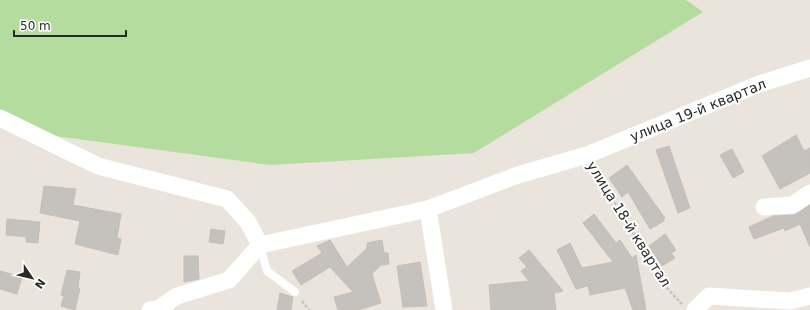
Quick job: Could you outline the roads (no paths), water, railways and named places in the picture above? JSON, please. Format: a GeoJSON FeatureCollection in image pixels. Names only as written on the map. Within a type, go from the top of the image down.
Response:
{"type":"FeatureCollection","features":[{"type":"Feature","properties":{"kind":"street","name":"улица 19-й квартал"},"geometry":{"type":"LineString","coordinates":[[586,155],[759,84],[810,68]]}},
{"type":"Feature","properties":{"kind":"street"},"geometry":{"type":"LineString","coordinates":[[0,118],[98,166],[227,199],[248,222],[260,245],[229,280],[177,296],[158,309],[150,310]]}},
{"type":"Feature","properties":{"kind":"street","name":"улица 18-й квартал"},"geometry":{"type":"LineString","coordinates":[[260,245],[428,209],[518,175],[586,155]]}},
{"type":"Feature","properties":{"kind":"street"},"geometry":{"type":"LineString","coordinates":[[764,208],[793,205],[810,193]]}},
{"type":"Feature","properties":{"kind":"street"},"geometry":{"type":"LineString","coordinates":[[428,209],[444,310]]}},
{"type":"Feature","properties":{"kind":"street"},"geometry":{"type":"LineString","coordinates":[[695,310],[710,296],[790,301],[810,296]]}},
{"type":"Feature","properties":{"kind":"lane"},"geometry":{"type":"LineString","coordinates":[[260,245],[267,271],[295,292]]}}]}
